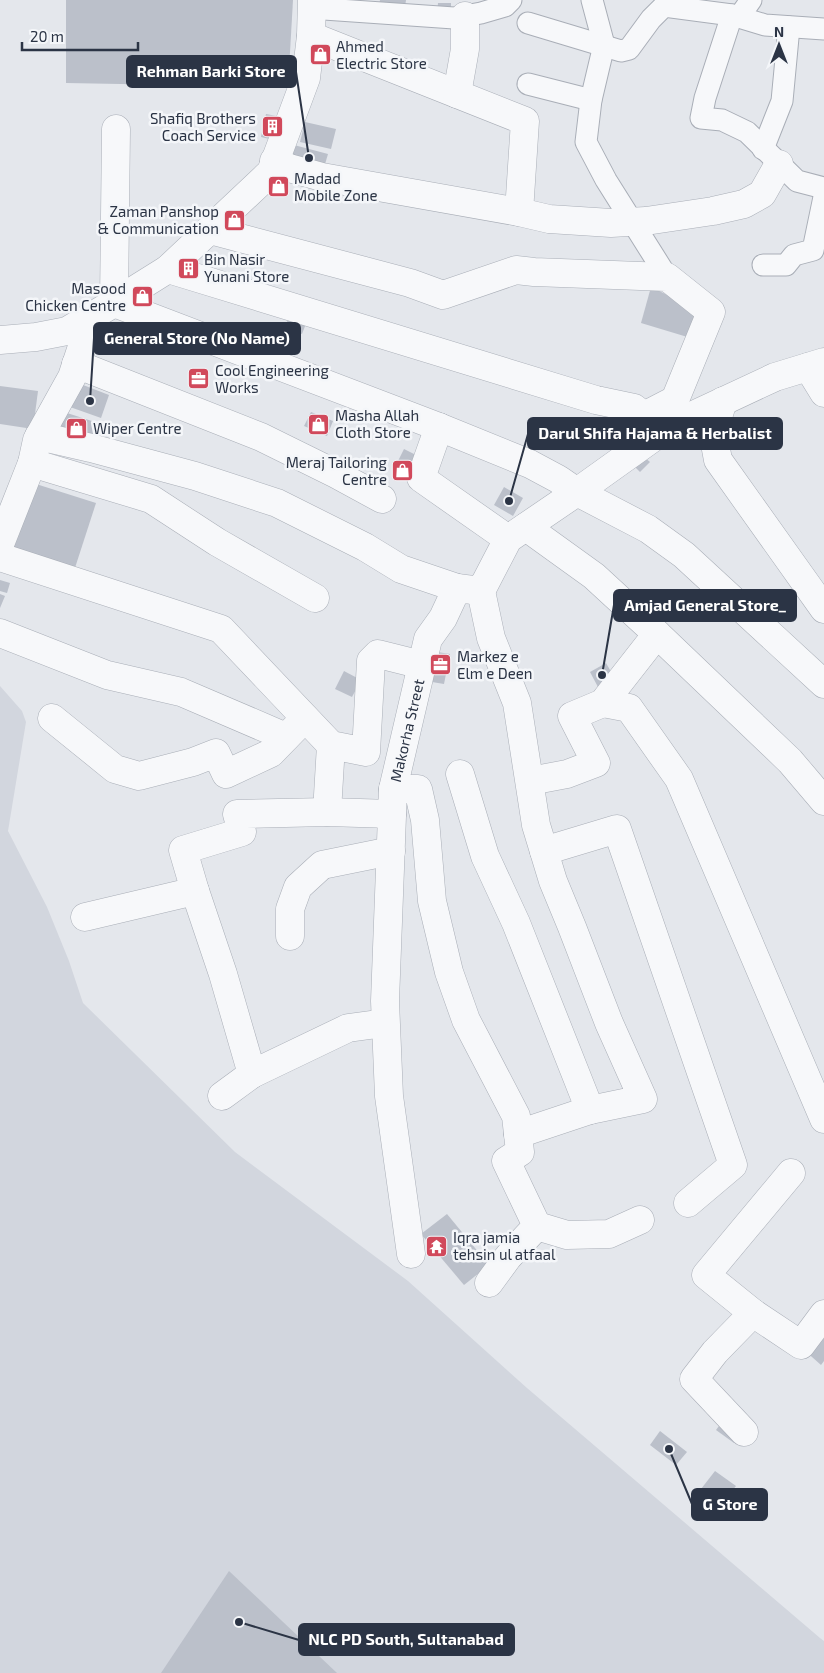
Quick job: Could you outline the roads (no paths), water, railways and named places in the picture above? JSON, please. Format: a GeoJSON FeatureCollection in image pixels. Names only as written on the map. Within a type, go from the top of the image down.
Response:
{"type":"FeatureCollection","features":[{"type":"Feature","properties":{"kind":"street"},"geometry":{"type":"LineString","coordinates":[[0,340],[36,337],[67,331],[124,300],[136,289],[168,269],[271,172],[306,78],[311,36],[312,2]]}},
{"type":"Feature","properties":{"kind":"street"},"geometry":{"type":"LineString","coordinates":[[457,94],[466,49],[470,10]]}},
{"type":"Feature","properties":{"kind":"street"},"geometry":{"type":"LineString","coordinates":[[311,36],[525,122],[519,212]]}},
{"type":"Feature","properties":{"kind":"street"},"geometry":{"type":"LineString","coordinates":[[0,544],[32,463],[39,436],[72,377],[76,364],[103,310],[116,129]]}},
{"type":"Feature","properties":{"kind":"street"},"geometry":{"type":"LineString","coordinates":[[274,162],[322,177],[549,219],[611,223],[634,222],[713,211],[744,204],[762,194],[771,156]]}},
{"type":"Feature","properties":{"kind":"street"},"geometry":{"type":"LineString","coordinates":[[168,269],[596,400],[634,408],[651,425],[675,400],[711,312],[667,277],[516,270],[442,295],[410,283],[210,230]]}},
{"type":"Feature","properties":{"kind":"street"},"geometry":{"type":"LineString","coordinates":[[103,310],[439,427],[530,464],[577,492],[648,529],[684,555],[824,684]]}},
{"type":"Feature","properties":{"kind":"street"},"geometry":{"type":"LineString","coordinates":[[76,364],[261,437],[382,499]]}},
{"type":"Feature","properties":{"kind":"street"},"geometry":{"type":"LineString","coordinates":[[816,365],[824,393]]}},
{"type":"Feature","properties":{"kind":"street","name":"Makorha Street"},"geometry":{"type":"LineString","coordinates":[[392,802],[428,639],[443,618],[517,533],[577,492],[651,425],[668,427],[775,377],[816,365]]}},
{"type":"Feature","properties":{"kind":"street"},"geometry":{"type":"LineString","coordinates":[[723,401],[713,433],[718,460],[824,609]]}},
{"type":"Feature","properties":{"kind":"street"},"geometry":{"type":"LineString","coordinates":[[439,427],[421,478],[594,576],[790,761],[824,800]]}},
{"type":"Feature","properties":{"kind":"street"},"geometry":{"type":"LineString","coordinates":[[39,436],[195,476],[277,503],[365,547],[401,569],[469,589],[517,703],[536,825],[553,882],[609,1023],[643,1099],[590,1110],[518,1134]]}},
{"type":"Feature","properties":{"kind":"street"},"geometry":{"type":"LineString","coordinates":[[32,463],[151,499],[217,542],[315,598]]}},
{"type":"Feature","properties":{"kind":"street"},"geometry":{"type":"LineString","coordinates":[[0,557],[220,629],[296,727]]}},
{"type":"Feature","properties":{"kind":"street"},"geometry":{"type":"LineString","coordinates":[[0,633],[107,675],[181,692],[296,727],[331,745],[366,752],[371,661],[378,654],[422,665]]}},
{"type":"Feature","properties":{"kind":"street"},"geometry":{"type":"LineString","coordinates":[[530,782],[567,774],[596,763],[572,716],[603,703],[657,634]]}},
{"type":"Feature","properties":{"kind":"street"},"geometry":{"type":"LineString","coordinates":[[603,703],[628,708],[679,779],[824,1119]]}},
{"type":"Feature","properties":{"kind":"street"},"geometry":{"type":"LineString","coordinates":[[52,718],[115,769],[139,776],[194,762],[216,753],[226,774],[271,753],[296,727]]}},
{"type":"Feature","properties":{"kind":"street"},"geometry":{"type":"LineString","coordinates":[[326,812],[331,745]]}},
{"type":"Feature","properties":{"kind":"street"},"geometry":{"type":"LineString","coordinates":[[460,774],[485,856],[516,923],[590,1110]]}},
{"type":"Feature","properties":{"kind":"street","name":"Makorha Street"},"geometry":{"type":"LineString","coordinates":[[392,802],[418,789],[425,820],[432,902],[449,972],[466,1020],[516,1116],[520,1152],[506,1161],[537,1226]]}},
{"type":"Feature","properties":{"kind":"street"},"geometry":{"type":"LineString","coordinates":[[252,1074],[224,974],[183,850],[242,832],[237,814],[326,812],[392,802],[385,1023],[389,1096],[411,1254]]}},
{"type":"Feature","properties":{"kind":"street"},"geometry":{"type":"LineString","coordinates":[[544,851],[617,829],[733,1165],[688,1203]]}},
{"type":"Feature","properties":{"kind":"street"},"geometry":{"type":"LineString","coordinates":[[290,936],[290,909],[298,887],[322,865],[391,851]]}},
{"type":"Feature","properties":{"kind":"street"},"geometry":{"type":"LineString","coordinates":[[84,917],[195,890]]}},
{"type":"Feature","properties":{"kind":"street"},"geometry":{"type":"LineString","coordinates":[[222,1096],[252,1074],[348,1028],[385,1023]]}},
{"type":"Feature","properties":{"kind":"street"},"geometry":{"type":"LineString","coordinates":[[791,1173],[706,1275],[753,1313],[801,1345],[824,1314]]}},
{"type":"Feature","properties":{"kind":"street"},"geometry":{"type":"LineString","coordinates":[[489,1283],[508,1257],[537,1226],[567,1235],[609,1234],[640,1220]]}},
{"type":"Feature","properties":{"kind":"street"},"geometry":{"type":"LineString","coordinates":[[744,1432],[694,1379],[715,1352],[753,1313]]}},
{"type":"Feature","properties":{"kind":"lane"},"geometry":{"type":"LineString","coordinates":[[312,2],[324,9],[454,18],[470,10],[505,6],[511,0]]}},
{"type":"Feature","properties":{"kind":"lane"},"geometry":{"type":"LineString","coordinates":[[592,0],[604,45],[591,100],[586,142],[606,180],[667,277]]}},
{"type":"Feature","properties":{"kind":"lane"},"geometry":{"type":"LineString","coordinates":[[751,0],[735,16],[705,98],[701,118],[722,120],[747,132],[798,182],[824,188]]}},
{"type":"Feature","properties":{"kind":"lane"},"geometry":{"type":"LineString","coordinates":[[528,23],[622,51],[628,49],[664,6],[735,16],[765,25],[824,29]]}},
{"type":"Feature","properties":{"kind":"lane"},"geometry":{"type":"LineString","coordinates":[[771,156],[782,102],[789,27]]}},
{"type":"Feature","properties":{"kind":"lane"},"geometry":{"type":"LineString","coordinates":[[528,84],[591,100]]}},
{"type":"Feature","properties":{"kind":"lane"},"geometry":{"type":"LineString","coordinates":[[763,265],[786,265],[794,255],[813,250],[824,197]]}},
{"type":"Feature","properties":{"kind":"place","name":"Ahmed Electric Store"},"geometry":{"type":"Point","coordinates":[320,55]}},
{"type":"Feature","properties":{"kind":"place","name":"Shafiq Brothers Coach Service"},"geometry":{"type":"Point","coordinates":[272,127]}},
{"type":"Feature","properties":{"kind":"place","name":"Rehman Barki Store"},"geometry":{"type":"Point","coordinates":[309,158]}},
{"type":"Feature","properties":{"kind":"place","name":"Madad Mobile Zone"},"geometry":{"type":"Point","coordinates":[278,187]}},
{"type":"Feature","properties":{"kind":"place","name":"Zaman Panshop & Communication"},"geometry":{"type":"Point","coordinates":[235,220]}},
{"type":"Feature","properties":{"kind":"place","name":"Bin Nasir Yunani Store"},"geometry":{"type":"Point","coordinates":[188,268]}},
{"type":"Feature","properties":{"kind":"place","name":"Masood Chicken Centre"},"geometry":{"type":"Point","coordinates":[142,297]}},
{"type":"Feature","properties":{"kind":"place","name":"Cool Engineering Works"},"geometry":{"type":"Point","coordinates":[199,379]}},
{"type":"Feature","properties":{"kind":"place","name":"General Store (No Name)"},"geometry":{"type":"Point","coordinates":[90,401]}},
{"type":"Feature","properties":{"kind":"place","name":"Masha Allah Cloth Store"},"geometry":{"type":"Point","coordinates":[319,424]}},
{"type":"Feature","properties":{"kind":"place","name":"Wiper Centre"},"geometry":{"type":"Point","coordinates":[77,428]}},
{"type":"Feature","properties":{"kind":"place","name":"Meraj Tailoring Centre"},"geometry":{"type":"Point","coordinates":[403,471]}},
{"type":"Feature","properties":{"kind":"place","name":"Darul Shifa Hajama & Herbalist"},"geometry":{"type":"Point","coordinates":[509,501]}},
{"type":"Feature","properties":{"kind":"place","name":"Markez e Elm e Deen"},"geometry":{"type":"Point","coordinates":[441,665]}},
{"type":"Feature","properties":{"kind":"place","name":"Amjad General Store_"},"geometry":{"type":"Point","coordinates":[602,675]}},
{"type":"Feature","properties":{"kind":"place","name":"Iqra jamia tehsin ul atfaal"},"geometry":{"type":"Point","coordinates":[437,1246]}},
{"type":"Feature","properties":{"kind":"place","name":"G Store"},"geometry":{"type":"Point","coordinates":[669,1449]}},
{"type":"Feature","properties":{"kind":"place","name":"NLC PD South, Sultanabad"},"geometry":{"type":"Point","coordinates":[239,1622]}}]}
